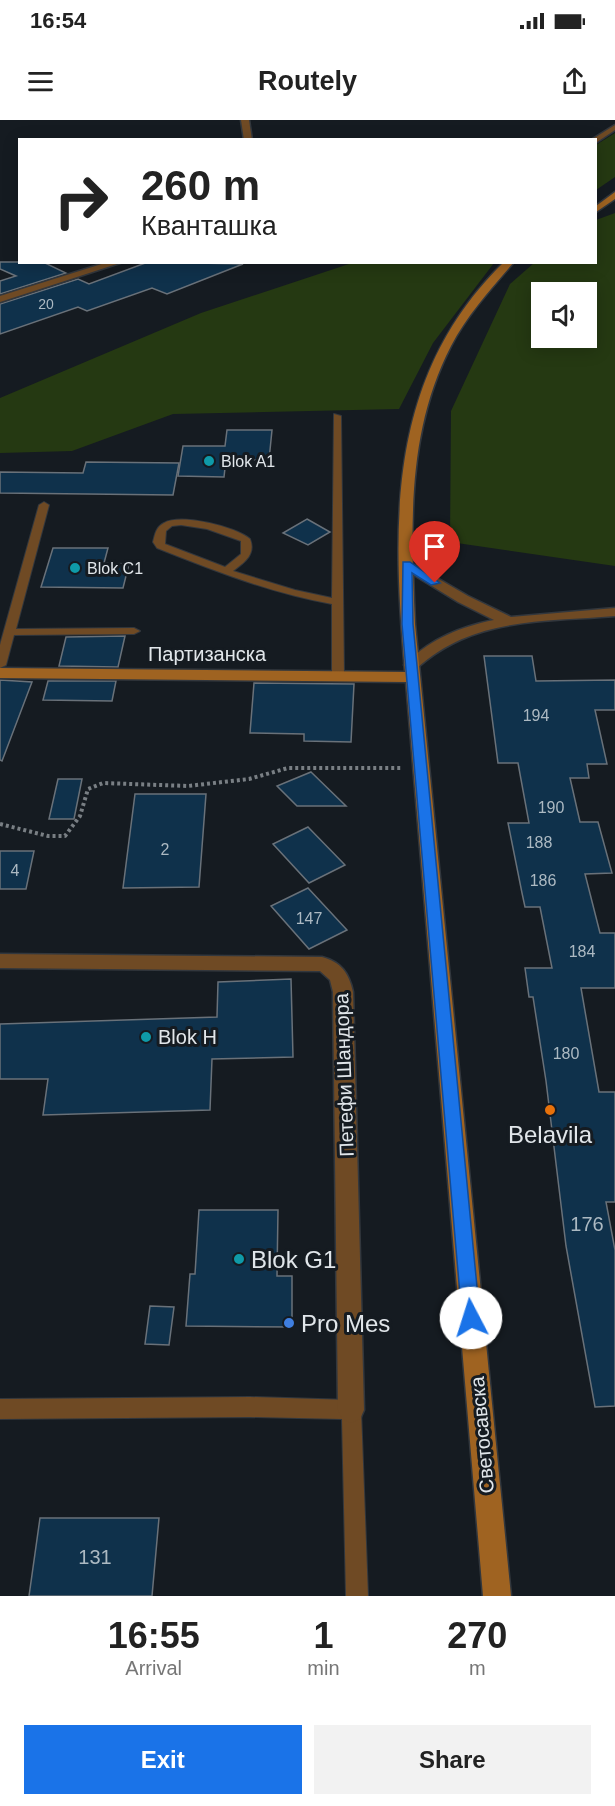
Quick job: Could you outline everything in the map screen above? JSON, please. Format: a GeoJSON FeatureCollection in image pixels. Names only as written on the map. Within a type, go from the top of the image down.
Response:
{"type":"FeatureCollection","features":[{"type":"Feature","properties":{"kind":"main road"},"geometry":{"type":"LineString","coordinates":[[597,210],[615,195]]}},
{"type":"Feature","properties":{"kind":"main road"},"geometry":{"type":"LineString","coordinates":[[597,211],[615,205]]}},
{"type":"Feature","properties":{"kind":"main road","name":"Светосавска"},"geometry":{"type":"LineString","coordinates":[[496,1596],[412,671],[406,564],[408,463],[423,395],[441,354],[458,327],[508,264]]}},
{"type":"Feature","properties":{"kind":"main road","name":"Партизанска"},"geometry":{"type":"LineString","coordinates":[[0,673],[338,676],[412,671]]}},
{"type":"Feature","properties":{"kind":"street"},"geometry":{"type":"LineString","coordinates":[[245,120],[248,138]]}},
{"type":"Feature","properties":{"kind":"street"},"geometry":{"type":"LineString","coordinates":[[597,138],[615,127]]}},
{"type":"Feature","properties":{"kind":"street"},"geometry":{"type":"LineString","coordinates":[[0,299],[113,264]]}},
{"type":"Feature","properties":{"kind":"street"},"geometry":{"type":"LineString","coordinates":[[406,564],[463,599],[510,622]]}},
{"type":"Feature","properties":{"kind":"street"},"geometry":{"type":"LineString","coordinates":[[412,671],[437,644],[472,630],[510,622],[615,612]]}},
{"type":"Feature","properties":{"kind":"street","name":"Петефи Шандора"},"geometry":{"type":"LineString","coordinates":[[0,961],[322,964],[334,969],[341,979],[343,992],[351,1410]]}},
{"type":"Feature","properties":{"kind":"lane"},"geometry":{"type":"LineString","coordinates":[[337,416],[338,676]]}},
{"type":"Feature","properties":{"kind":"lane"},"geometry":{"type":"LineString","coordinates":[[0,665],[44,505]]}},
{"type":"Feature","properties":{"kind":"lane"},"geometry":{"type":"LineString","coordinates":[[226,571],[245,557],[248,548],[245,539],[187,520],[174,523],[160,533],[158,542],[161,546],[226,571],[276,590],[338,603]]}},
{"type":"Feature","properties":{"kind":"lane"},"geometry":{"type":"LineString","coordinates":[[9,632],[134,631]]}},
{"type":"Feature","properties":{"kind":"lane"},"geometry":{"type":"LineString","coordinates":[[0,1408],[250,1407],[351,1410],[357,1596]]}},
{"type":"Feature","properties":{"kind":"path"},"geometry":{"type":"LineString","coordinates":[[0,825],[48,836],[65,836],[80,816],[88,789],[103,783],[188,786],[249,779],[288,768],[421,768]]}},
{"type":"Feature","properties":{"kind":"green space"},"geometry":{"type":"Polygon","coordinates":[[[615,133],[615,177],[597,189],[597,144],[615,133]]]}},
{"type":"Feature","properties":{"kind":"green space"},"geometry":{"type":"Polygon","coordinates":[[[615,213],[615,566],[450,542],[451,411],[510,284],[533,264],[597,264],[597,220],[615,213]]]}},
{"type":"Feature","properties":{"kind":"green space"},"geometry":{"type":"Polygon","coordinates":[[[349,264],[493,264],[433,343],[399,409],[173,414],[72,451],[0,453],[0,398],[201,313],[349,264]]]}},
{"type":"Feature","properties":{"kind":"building"},"geometry":{"type":"Polygon","coordinates":[[[0,262],[18,262],[18,264],[47,264],[66,273],[0,294],[0,281],[16,276],[0,269],[0,262]]]}},
{"type":"Feature","properties":{"kind":"building"},"geometry":{"type":"Polygon","coordinates":[[[143,264],[243,264],[167,294],[152,288],[87,311],[78,307],[0,334],[0,304],[78,279],[89,284],[143,264]]]}},
{"type":"Feature","properties":{"kind":"building"},"geometry":{"type":"Polygon","coordinates":[[[227,430],[272,430],[269,460],[226,459],[224,477],[178,476],[183,446],[225,446],[227,430]]]}},
{"type":"Feature","properties":{"kind":"building"},"geometry":{"type":"Polygon","coordinates":[[[86,462],[179,463],[173,495],[0,493],[0,472],[83,473],[86,462]]]}},
{"type":"Feature","properties":{"kind":"building"},"geometry":{"type":"Polygon","coordinates":[[[307,519],[330,532],[308,545],[283,533],[307,519]]]}},
{"type":"Feature","properties":{"kind":"building","name":"Blok C1"},"geometry":{"type":"Polygon","coordinates":[[[53,548],[108,548],[104,563],[129,564],[123,588],[41,587],[53,548]]]}},
{"type":"Feature","properties":{"kind":"building"},"geometry":{"type":"Polygon","coordinates":[[[125,636],[118,667],[59,666],[66,637],[125,636]]]}},
{"type":"Feature","properties":{"kind":"building"},"geometry":{"type":"Polygon","coordinates":[[[484,656],[532,656],[536,681],[615,680],[615,710],[595,710],[607,764],[587,764],[589,778],[570,778],[580,822],[598,822],[612,873],[585,874],[600,933],[615,933],[615,988],[581,988],[599,1092],[615,1092],[615,1202],[606,1202],[615,1250],[615,1406],[595,1407],[566,1246],[546,1081],[533,997],[529,997],[525,968],[552,968],[540,907],[525,907],[508,823],[529,823],[518,763],[498,763],[484,656]]]}},
{"type":"Feature","properties":{"kind":"building"},"geometry":{"type":"Polygon","coordinates":[[[0,680],[32,682],[2,761],[0,760],[0,680]]]}},
{"type":"Feature","properties":{"kind":"building"},"geometry":{"type":"Polygon","coordinates":[[[48,681],[116,681],[112,701],[43,700],[48,681]]]}},
{"type":"Feature","properties":{"kind":"building"},"geometry":{"type":"Polygon","coordinates":[[[254,683],[354,684],[351,742],[304,741],[304,734],[250,733],[254,683]]]}},
{"type":"Feature","properties":{"kind":"building"},"geometry":{"type":"Polygon","coordinates":[[[311,772],[346,806],[297,806],[277,786],[311,772]]]}},
{"type":"Feature","properties":{"kind":"building"},"geometry":{"type":"Polygon","coordinates":[[[58,779],[82,779],[74,819],[49,819],[58,779]]]}},
{"type":"Feature","properties":{"kind":"building"},"geometry":{"type":"Polygon","coordinates":[[[135,794],[206,794],[199,887],[123,888],[135,794]]]}},
{"type":"Feature","properties":{"kind":"building"},"geometry":{"type":"Polygon","coordinates":[[[308,827],[345,865],[309,883],[273,844],[308,827]]]}},
{"type":"Feature","properties":{"kind":"building"},"geometry":{"type":"Polygon","coordinates":[[[0,851],[34,851],[26,889],[0,889],[0,851]]]}},
{"type":"Feature","properties":{"kind":"building"},"geometry":{"type":"Polygon","coordinates":[[[308,888],[347,930],[309,949],[271,906],[308,888]]]}},
{"type":"Feature","properties":{"kind":"building","name":"Blok H"},"geometry":{"type":"Polygon","coordinates":[[[291,979],[293,1057],[212,1059],[210,1110],[43,1115],[48,1079],[0,1079],[0,1024],[217,1017],[218,982],[291,979]]]}},
{"type":"Feature","properties":{"kind":"building","name":"Blok G1"},"geometry":{"type":"Polygon","coordinates":[[[199,1210],[278,1210],[277,1276],[292,1276],[292,1327],[186,1326],[190,1274],[195,1274],[199,1210]]]}},
{"type":"Feature","properties":{"kind":"building"},"geometry":{"type":"Polygon","coordinates":[[[150,1306],[174,1307],[169,1345],[145,1344],[150,1306]]]}},
{"type":"Feature","properties":{"kind":"building"},"geometry":{"type":"Polygon","coordinates":[[[40,1518],[159,1518],[152,1596],[29,1596],[40,1518]]]}},
{"type":"Feature","properties":{"kind":"place","name":"Blok A1"},"geometry":{"type":"Point","coordinates":[209,461]}},
{"type":"Feature","properties":{"kind":"place","name":"Blok C1"},"geometry":{"type":"Point","coordinates":[75,568]}},
{"type":"Feature","properties":{"kind":"place","name":"Blok H"},"geometry":{"type":"Point","coordinates":[146,1037]}},
{"type":"Feature","properties":{"kind":"place","name":"Belavila"},"geometry":{"type":"Point","coordinates":[550,1110]}},
{"type":"Feature","properties":{"kind":"place","name":"Blok G1"},"geometry":{"type":"Point","coordinates":[239,1259]}},
{"type":"Feature","properties":{"kind":"place","name":"Pro Mes"},"geometry":{"type":"Point","coordinates":[289,1323]}},
{"type":"Feature","properties":{"kind":"route"},"geometry":{"type":"LineString","coordinates":[[435,583],[406,564],[408,624],[471,1318]]}}]}
